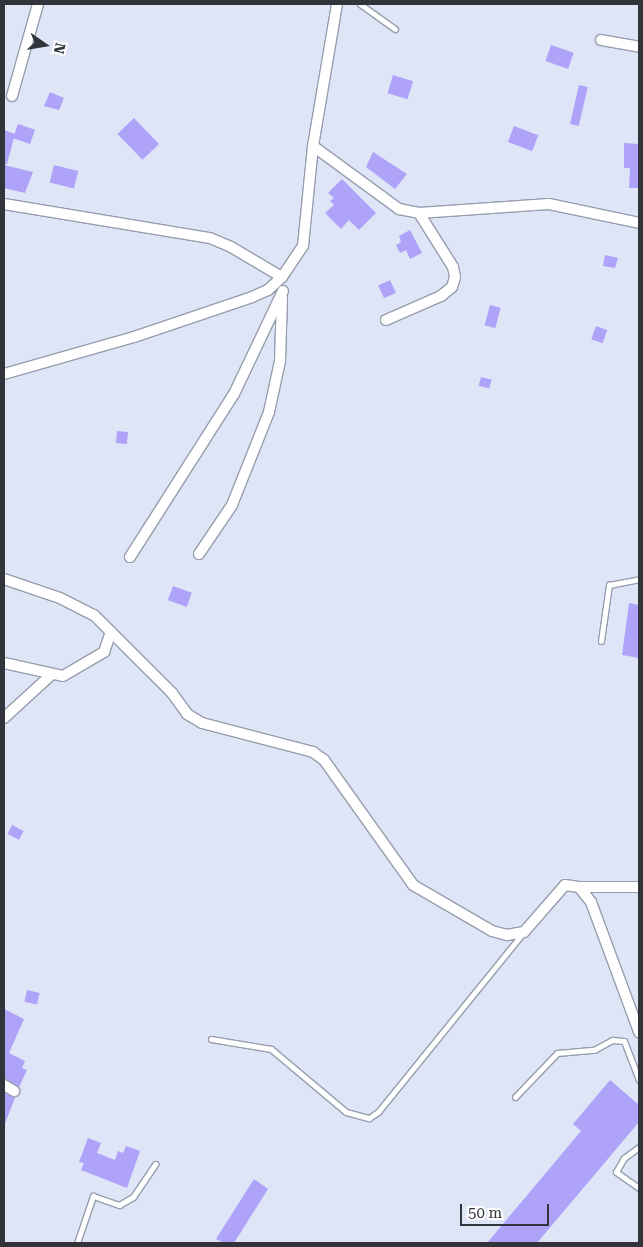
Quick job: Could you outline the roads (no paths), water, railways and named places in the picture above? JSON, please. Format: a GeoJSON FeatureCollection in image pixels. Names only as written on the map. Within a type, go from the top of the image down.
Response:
{"type":"FeatureCollection","features":[{"type":"Feature","properties":{"kind":"street"},"geometry":{"type":"LineString","coordinates":[[12,96],[38,4]]}},
{"type":"Feature","properties":{"kind":"street"},"geometry":{"type":"LineString","coordinates":[[4,374],[134,337],[252,297],[268,290],[282,277],[303,246],[313,146],[337,4]]}},
{"type":"Feature","properties":{"kind":"street"},"geometry":{"type":"LineString","coordinates":[[601,40],[639,47]]}},
{"type":"Feature","properties":{"kind":"street"},"geometry":{"type":"LineString","coordinates":[[313,146],[384,200],[399,209],[419,213],[550,204],[639,223]]}},
{"type":"Feature","properties":{"kind":"street"},"geometry":{"type":"LineString","coordinates":[[4,204],[210,238],[231,247],[282,277]]}},
{"type":"Feature","properties":{"kind":"street"},"geometry":{"type":"LineString","coordinates":[[386,320],[441,296],[452,287],[455,276],[454,267],[419,213]]}},
{"type":"Feature","properties":{"kind":"street"},"geometry":{"type":"LineString","coordinates":[[199,554],[232,505],[269,412],[280,361],[282,277]]}},
{"type":"Feature","properties":{"kind":"street"},"geometry":{"type":"LineString","coordinates":[[130,557],[234,394],[282,292]]}},
{"type":"Feature","properties":{"kind":"street"},"geometry":{"type":"LineString","coordinates":[[4,579],[60,598],[94,615],[172,693],[187,714],[202,723],[313,752],[324,760],[413,885],[492,932],[508,935],[524,932],[565,885],[579,887],[639,886]]}},
{"type":"Feature","properties":{"kind":"street"},"geometry":{"type":"LineString","coordinates":[[4,663],[63,676],[104,652],[111,632]]}},
{"type":"Feature","properties":{"kind":"street"},"geometry":{"type":"LineString","coordinates":[[4,718],[52,674]]}},
{"type":"Feature","properties":{"kind":"street"},"geometry":{"type":"LineString","coordinates":[[579,887],[591,902],[639,1032]]}},
{"type":"Feature","properties":{"kind":"street"},"geometry":{"type":"LineString","coordinates":[[4,1085],[14,1091]]}},
{"type":"Feature","properties":{"kind":"lane"},"geometry":{"type":"LineString","coordinates":[[360,4],[395,29]]}},
{"type":"Feature","properties":{"kind":"lane"},"geometry":{"type":"LineString","coordinates":[[601,641],[609,584],[639,580]]}},
{"type":"Feature","properties":{"kind":"lane"},"geometry":{"type":"LineString","coordinates":[[211,1039],[271,1049],[346,1112],[369,1118],[378,1112],[524,932]]}},
{"type":"Feature","properties":{"kind":"lane"},"geometry":{"type":"LineString","coordinates":[[515,1097],[557,1053],[594,1050],[612,1040],[624,1041],[639,1080]]}},
{"type":"Feature","properties":{"kind":"lane"},"geometry":{"type":"LineString","coordinates":[[639,1147],[624,1158],[616,1172],[639,1188]]}},
{"type":"Feature","properties":{"kind":"lane"},"geometry":{"type":"LineString","coordinates":[[77,1243],[93,1196],[119,1205],[133,1197],[155,1164]]}}]}
